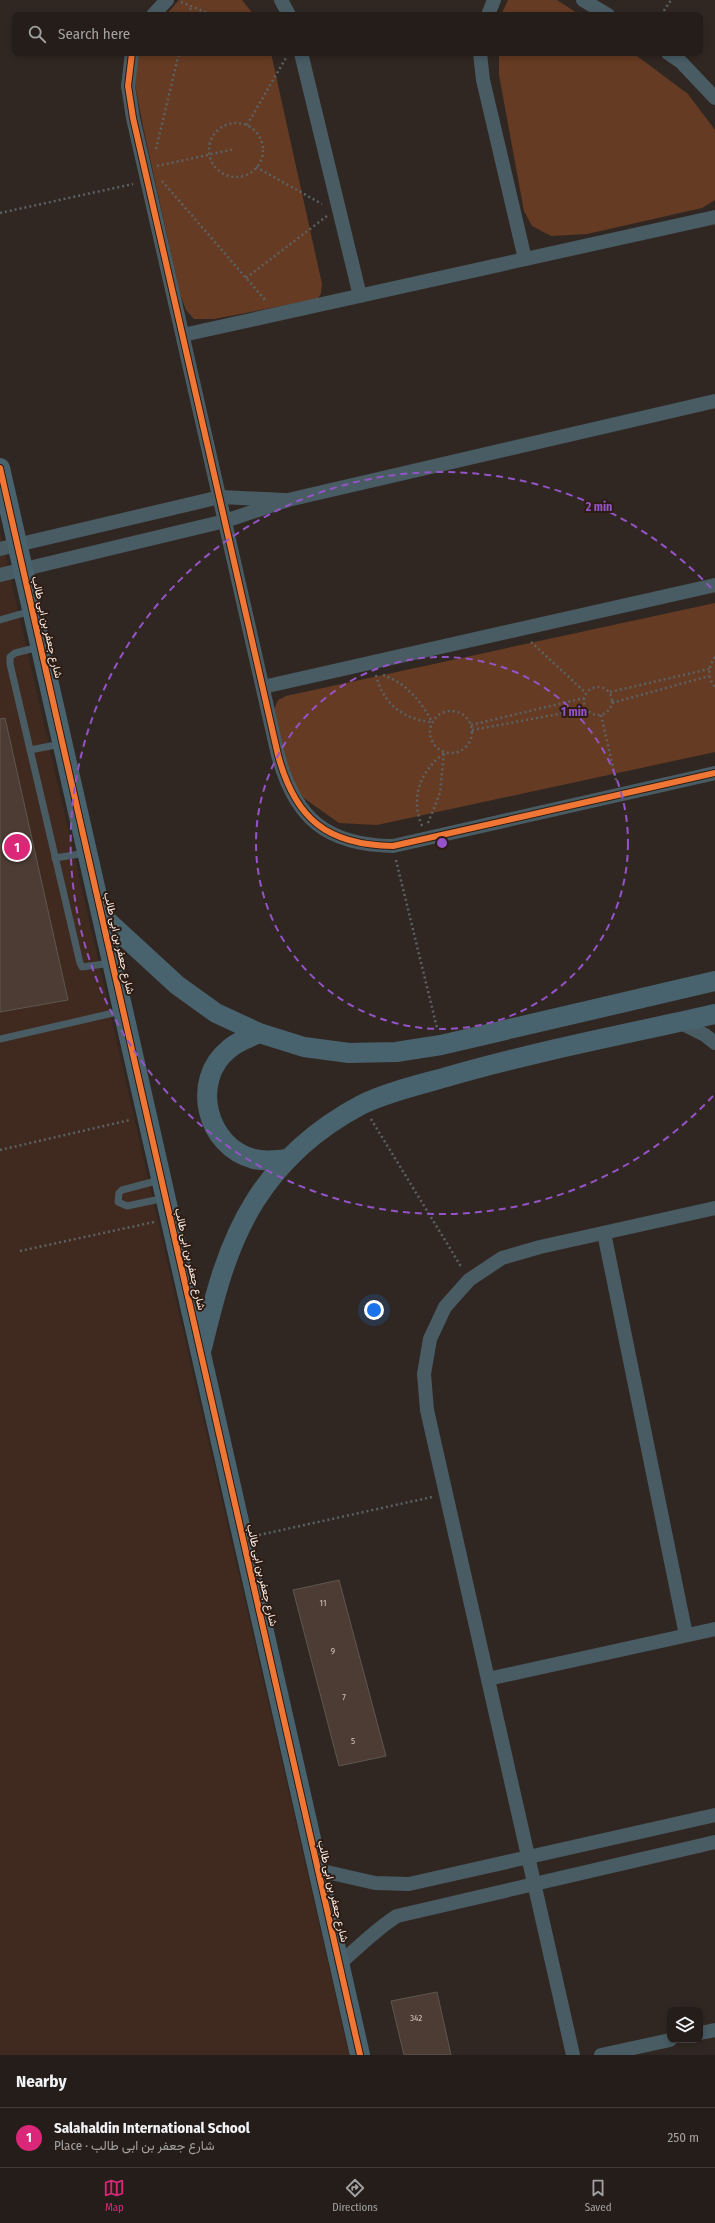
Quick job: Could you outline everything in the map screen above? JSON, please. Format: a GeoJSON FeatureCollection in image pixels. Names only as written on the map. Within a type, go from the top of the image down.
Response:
{"type":"FeatureCollection","features":[{"type":"Feature","properties":{"kind":"street"},"geometry":{"type":"LineString","coordinates":[[156,12],[167,0]]}},
{"type":"Feature","properties":{"kind":"street"},"geometry":{"type":"LineString","coordinates":[[282,0],[288,12]]}},
{"type":"Feature","properties":{"kind":"street"},"geometry":{"type":"LineString","coordinates":[[489,12],[494,0]]}},
{"type":"Feature","properties":{"kind":"street"},"geometry":{"type":"LineString","coordinates":[[583,0],[603,12]]}},
{"type":"Feature","properties":{"kind":"street"},"geometry":{"type":"LineString","coordinates":[[132,56],[128,86],[183,335],[285,781],[298,805],[317,824],[340,838],[366,846],[393,846],[715,773]]}},
{"type":"Feature","properties":{"kind":"street"},"geometry":{"type":"LineString","coordinates":[[302,56],[337,212],[360,296]]}},
{"type":"Feature","properties":{"kind":"street"},"geometry":{"type":"LineString","coordinates":[[480,56],[483,80],[525,259]]}},
{"type":"Feature","properties":{"kind":"street"},"geometry":{"type":"LineString","coordinates":[[672,56],[681,62],[715,98]]}},
{"type":"Feature","properties":{"kind":"street"},"geometry":{"type":"LineString","coordinates":[[183,335],[715,217]]}},
{"type":"Feature","properties":{"kind":"street"},"geometry":{"type":"LineString","coordinates":[[0,575],[225,521],[288,500],[715,401]]}},
{"type":"Feature","properties":{"kind":"street","name":"شارع جعفر بن ابى طالب"},"geometry":{"type":"LineString","coordinates":[[0,468],[9,546],[24,569],[360,2055]]}},
{"type":"Feature","properties":{"kind":"street"},"geometry":{"type":"LineString","coordinates":[[9,546],[220,497],[288,500]]}},
{"type":"Feature","properties":{"kind":"street"},"geometry":{"type":"LineString","coordinates":[[263,687],[715,586]]}},
{"type":"Feature","properties":{"kind":"street"},"geometry":{"type":"LineString","coordinates":[[102,916],[177,985],[216,1012],[259,1033],[304,1047],[349,1053],[396,1052],[441,1045],[715,981]]}},
{"type":"Feature","properties":{"kind":"street"},"geometry":{"type":"LineString","coordinates":[[201,1352],[216,1292],[232,1247],[255,1200],[288,1159],[322,1129],[363,1105],[420,1084],[479,1068],[715,1014]]}},
{"type":"Feature","properties":{"kind":"street"},"geometry":{"type":"LineString","coordinates":[[679,1022],[705,1035],[715,1043]]}},
{"type":"Feature","properties":{"kind":"street"},"geometry":{"type":"LineString","coordinates":[[259,1033],[228,1049],[217,1062],[210,1078],[207,1094],[208,1112],[214,1128],[221,1137],[238,1152],[254,1159],[270,1161],[288,1159]]}},
{"type":"Feature","properties":{"kind":"street"},"geometry":{"type":"LineString","coordinates":[[472,1037],[479,1068]]}},
{"type":"Feature","properties":{"kind":"street"},"geometry":{"type":"LineString","coordinates":[[573,2055],[427,1410],[424,1374],[430,1339],[445,1307],[469,1280],[502,1258],[540,1247],[715,1208]]}},
{"type":"Feature","properties":{"kind":"street"},"geometry":{"type":"LineString","coordinates":[[604,1233],[686,1635]]}},
{"type":"Feature","properties":{"kind":"street"},"geometry":{"type":"LineString","coordinates":[[488,1679],[715,1629]]}},
{"type":"Feature","properties":{"kind":"street"},"geometry":{"type":"LineString","coordinates":[[318,1870],[375,1883],[409,1884],[715,1815]]}},
{"type":"Feature","properties":{"kind":"street"},"geometry":{"type":"LineString","coordinates":[[339,1964],[369,1939],[381,1926],[397,1916],[715,1842]]}},
{"type":"Feature","properties":{"kind":"street"},"geometry":{"type":"LineString","coordinates":[[703,2032],[715,2030]]}},
{"type":"Feature","properties":{"kind":"street"},"geometry":{"type":"LineString","coordinates":[[601,2055],[667,2041]]}},
{"type":"Feature","properties":{"kind":"lane"},"geometry":{"type":"LineString","coordinates":[[0,620],[33,610]]}},
{"type":"Feature","properties":{"kind":"lane"},"geometry":{"type":"LineString","coordinates":[[41,647],[15,653],[10,657],[10,664],[80,963],[82,967],[86,968],[113,963]]}},
{"type":"Feature","properties":{"kind":"lane"},"geometry":{"type":"LineString","coordinates":[[30,750],[63,744]]}},
{"type":"Feature","properties":{"kind":"lane"},"geometry":{"type":"LineString","coordinates":[[55,858],[88,853]]}},
{"type":"Feature","properties":{"kind":"lane"},"geometry":{"type":"LineString","coordinates":[[0,1039],[124,1010]]}},
{"type":"Feature","properties":{"kind":"lane"},"geometry":{"type":"LineString","coordinates":[[164,1189],[126,1206],[118,1202],[117,1198],[122,1190],[164,1189]]}},
{"type":"Feature","properties":{"kind":"path"},"geometry":{"type":"LineString","coordinates":[[175,0],[204,12]]}},
{"type":"Feature","properties":{"kind":"path"},"geometry":{"type":"LineString","coordinates":[[663,12],[671,0]]}},
{"type":"Feature","properties":{"kind":"path"},"geometry":{"type":"LineString","coordinates":[[190,12],[191,7]]}},
{"type":"Feature","properties":{"kind":"path"},"geometry":{"type":"LineString","coordinates":[[148,173],[178,56]]}},
{"type":"Feature","properties":{"kind":"path"},"geometry":{"type":"LineString","coordinates":[[247,125],[286,56]]}},
{"type":"Feature","properties":{"kind":"path"},"geometry":{"type":"LineString","coordinates":[[233,123],[247,125],[258,134],[262,140],[262,155],[256,167],[245,175],[239,176],[226,174],[215,167],[210,155],[211,140],[219,128],[233,123]]}},
{"type":"Feature","properties":{"kind":"path"},"geometry":{"type":"LineString","coordinates":[[0,213],[235,149]]}},
{"type":"Feature","properties":{"kind":"path"},"geometry":{"type":"LineString","coordinates":[[246,278],[337,212],[256,167]]}},
{"type":"Feature","properties":{"kind":"path"},"geometry":{"type":"LineString","coordinates":[[148,173],[246,278],[277,314]]}},
{"type":"Feature","properties":{"kind":"path"},"geometry":{"type":"LineString","coordinates":[[518,630],[586,693]]}},
{"type":"Feature","properties":{"kind":"path"},"geometry":{"type":"LineString","coordinates":[[715,657],[709,670],[709,676],[715,687]]}},
{"type":"Feature","properties":{"kind":"path"},"geometry":{"type":"LineString","coordinates":[[610,692],[709,670]]}},
{"type":"Feature","properties":{"kind":"path"},"geometry":{"type":"LineString","coordinates":[[375,672],[387,676],[409,690],[418,700],[432,722],[412,718],[394,708],[381,692],[375,672]]}},
{"type":"Feature","properties":{"kind":"path"},"geometry":{"type":"LineString","coordinates":[[612,703],[709,676]]}},
{"type":"Feature","properties":{"kind":"path"},"geometry":{"type":"LineString","coordinates":[[595,686],[601,686],[610,692],[612,703],[607,712],[601,715],[590,713],[586,709],[584,698],[586,693],[595,686]]}},
{"type":"Feature","properties":{"kind":"path"},"geometry":{"type":"LineString","coordinates":[[471,725],[584,698]]}},
{"type":"Feature","properties":{"kind":"path"},"geometry":{"type":"LineString","coordinates":[[472,730],[586,709]]}},
{"type":"Feature","properties":{"kind":"path"},"geometry":{"type":"LineString","coordinates":[[453,711],[464,716],[471,725],[472,730],[470,742],[466,747],[456,753],[444,753],[432,742],[429,732],[432,722],[441,714],[453,711]]}},
{"type":"Feature","properties":{"kind":"path"},"geometry":{"type":"LineString","coordinates":[[601,715],[620,795]]}},
{"type":"Feature","properties":{"kind":"path"},"geometry":{"type":"LineString","coordinates":[[444,753],[440,793],[424,830],[417,809],[418,788],[428,768],[444,753]]}},
{"type":"Feature","properties":{"kind":"path"},"geometry":{"type":"LineString","coordinates":[[393,846],[441,1045]]}},
{"type":"Feature","properties":{"kind":"path"},"geometry":{"type":"LineString","coordinates":[[363,1105],[469,1280]]}},
{"type":"Feature","properties":{"kind":"path"},"geometry":{"type":"LineString","coordinates":[[0,1150],[148,1116]]}},
{"type":"Feature","properties":{"kind":"path"},"geometry":{"type":"LineString","coordinates":[[20,1252],[171,1219]]}},
{"type":"Feature","properties":{"kind":"path"},"geometry":{"type":"LineString","coordinates":[[243,1538],[446,1494]]}},
{"type":"Feature","properties":{"kind":"shaded area"},"geometry":{"type":"Polygon","coordinates":[[[179,0],[242,0],[252,12],[169,12],[179,0]]]}},
{"type":"Feature","properties":{"kind":"shaded area"},"geometry":{"type":"Polygon","coordinates":[[[508,0],[557,0],[575,12],[502,12],[508,0]]]}},
{"type":"Feature","properties":{"kind":"shaded area"},"geometry":{"type":"Polygon","coordinates":[[[139,56],[272,56],[322,284],[321,293],[318,299],[214,319],[194,319],[186,310],[180,294],[144,131],[135,85],[134,66],[139,56]]]}},
{"type":"Feature","properties":{"kind":"shaded area"},"geometry":{"type":"Polygon","coordinates":[[[499,56],[637,56],[688,94],[715,130],[715,200],[702,208],[587,234],[551,236],[532,226],[524,211],[499,75],[499,56]]]}},
{"type":"Feature","properties":{"kind":"shaded area"},"geometry":{"type":"Polygon","coordinates":[[[0,531],[7,563],[349,2055],[0,2055],[0,531]]]}},
{"type":"Feature","properties":{"kind":"shaded area"},"geometry":{"type":"Polygon","coordinates":[[[715,603],[715,752],[377,825],[339,823],[298,794],[285,765],[273,712],[278,700],[286,696],[715,603]]]}},
{"type":"Feature","properties":{"kind":"building"},"geometry":{"type":"Polygon","coordinates":[[[5,718],[68,1000],[0,1012],[0,719],[5,718]]]}},
{"type":"Feature","properties":{"kind":"building"},"geometry":{"type":"Polygon","coordinates":[[[339,1580],[386,1756],[339,1766],[293,1590],[339,1580]]]}},
{"type":"Feature","properties":{"kind":"building"},"geometry":{"type":"Polygon","coordinates":[[[437,1992],[451,2055],[404,2055],[391,2001],[437,1992]]]}},
{"type":"Feature","properties":{"kind":"cycle path"},"geometry":{"type":"LineString","coordinates":[[132,56],[128,86],[133,118],[278,755],[285,777],[304,812],[317,824],[332,834],[350,840],[370,844],[393,846],[715,773]]}},
{"type":"Feature","properties":{"kind":"cycle path"},"geometry":{"type":"LineString","coordinates":[[0,468],[360,2055]]}},
{"type":"Feature","properties":{"kind":"place","name":"Salahaldin International School"},"geometry":{"type":"Point","coordinates":[17,847]}}]}
